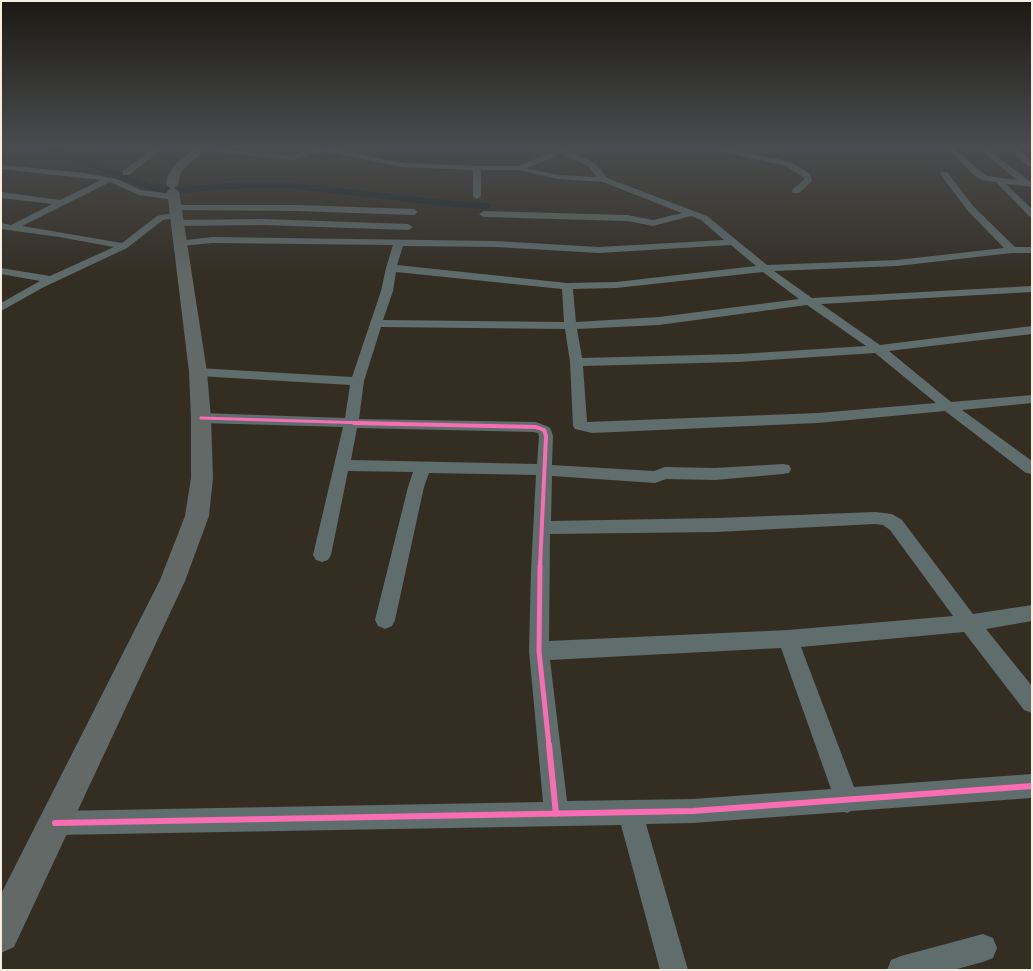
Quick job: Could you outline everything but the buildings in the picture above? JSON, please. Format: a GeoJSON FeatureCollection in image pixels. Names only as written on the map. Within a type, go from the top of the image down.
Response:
{"type":"FeatureCollection","features":[{"type":"Feature","properties":{"kind":"highway"},"geometry":{"type":"LineString","coordinates":[[1,934],[172,581],[197,516],[202,478],[201,418],[198,372],[175,192]]}},
{"type":"Feature","properties":{"kind":"street"},"geometry":{"type":"LineString","coordinates":[[1,232],[83,192]]}},
{"type":"Feature","properties":{"kind":"street"},"geometry":{"type":"LineString","coordinates":[[140,192],[176,209],[213,240],[496,244],[598,250],[735,242]]}},
{"type":"Feature","properties":{"kind":"street"},"geometry":{"type":"LineString","coordinates":[[640,192],[704,218],[778,278],[878,349],[949,407],[1032,469]]}},
{"type":"Feature","properties":{"kind":"street"},"geometry":{"type":"LineString","coordinates":[[958,192],[971,209],[1012,250]]}},
{"type":"Feature","properties":{"kind":"street"},"geometry":{"type":"LineString","coordinates":[[1010,192],[1032,214]]}},
{"type":"Feature","properties":{"kind":"street"},"geometry":{"type":"LineString","coordinates":[[1,196],[61,203]]}},
{"type":"Feature","properties":{"kind":"street"},"geometry":{"type":"LineString","coordinates":[[1,308],[52,280],[124,246],[160,218],[176,209],[297,208],[414,212]]}},
{"type":"Feature","properties":{"kind":"street"},"geometry":{"type":"LineString","coordinates":[[176,209],[263,222],[408,227]]}},
{"type":"Feature","properties":{"kind":"street"},"geometry":{"type":"LineString","coordinates":[[484,214],[627,218],[653,223],[693,213]]}},
{"type":"Feature","properties":{"kind":"street"},"geometry":{"type":"LineString","coordinates":[[1,226],[59,234],[124,246]]}},
{"type":"Feature","properties":{"kind":"street"},"geometry":{"type":"LineString","coordinates":[[322,555],[351,423],[357,381],[387,291],[391,268],[399,243]]}},
{"type":"Feature","properties":{"kind":"street"},"geometry":{"type":"LineString","coordinates":[[391,268],[567,286],[616,284],[766,268],[897,263],[1012,250],[1032,250]]}},
{"type":"Feature","properties":{"kind":"street"},"geometry":{"type":"LineString","coordinates":[[3,273],[52,280]]}},
{"type":"Feature","properties":{"kind":"street"},"geometry":{"type":"LineString","coordinates":[[567,286],[570,326],[576,362],[580,426],[592,428],[818,418],[1032,399]]}},
{"type":"Feature","properties":{"kind":"street"},"geometry":{"type":"LineString","coordinates":[[377,323],[570,326],[659,321],[810,301],[1032,289]]}},
{"type":"Feature","properties":{"kind":"street"},"geometry":{"type":"LineString","coordinates":[[576,362],[739,358],[878,349],[1032,330]]}},
{"type":"Feature","properties":{"kind":"street"},"geometry":{"type":"LineString","coordinates":[[198,372],[357,381]]}},
{"type":"Feature","properties":{"kind":"street"},"geometry":{"type":"LineString","coordinates":[[201,418],[536,427],[544,430],[546,436],[540,570],[539,651],[556,814]]}},
{"type":"Feature","properties":{"kind":"street"},"geometry":{"type":"LineString","coordinates":[[341,465],[545,470],[655,477],[665,474],[715,474],[783,470]]}},
{"type":"Feature","properties":{"kind":"street"},"geometry":{"type":"LineString","coordinates":[[385,620],[416,487],[423,467]]}},
{"type":"Feature","properties":{"kind":"street"},"geometry":{"type":"LineString","coordinates":[[543,528],[718,525],[867,518],[886,519],[896,525],[1032,703]]}},
{"type":"Feature","properties":{"kind":"street"},"geometry":{"type":"LineString","coordinates":[[539,651],[788,638],[969,622],[1032,614]]}},
{"type":"Feature","properties":{"kind":"street"},"geometry":{"type":"LineString","coordinates":[[788,638],[846,801]]}},
{"type":"Feature","properties":{"kind":"street"},"geometry":{"type":"LineString","coordinates":[[55,823],[693,812],[1032,786]]}},
{"type":"Feature","properties":{"kind":"street"},"geometry":{"type":"LineString","coordinates":[[630,812],[674,970]]}},
{"type":"Feature","properties":{"kind":"street"},"geometry":{"type":"LineString","coordinates":[[901,970],[983,948]]}},
{"type":"Feature","properties":{"kind":"waterway"},"geometry":{"type":"LineString","coordinates":[[351,192],[455,204],[487,206]]}},
{"type":"Feature","properties":{"kind":"cycle path"},"geometry":{"type":"LineString","coordinates":[[201,418],[536,427],[544,430],[546,436],[540,570],[539,651],[556,814]]}},
{"type":"Feature","properties":{"kind":"cycle path"},"geometry":{"type":"LineString","coordinates":[[55,823],[693,811],[1032,786]]}}]}
